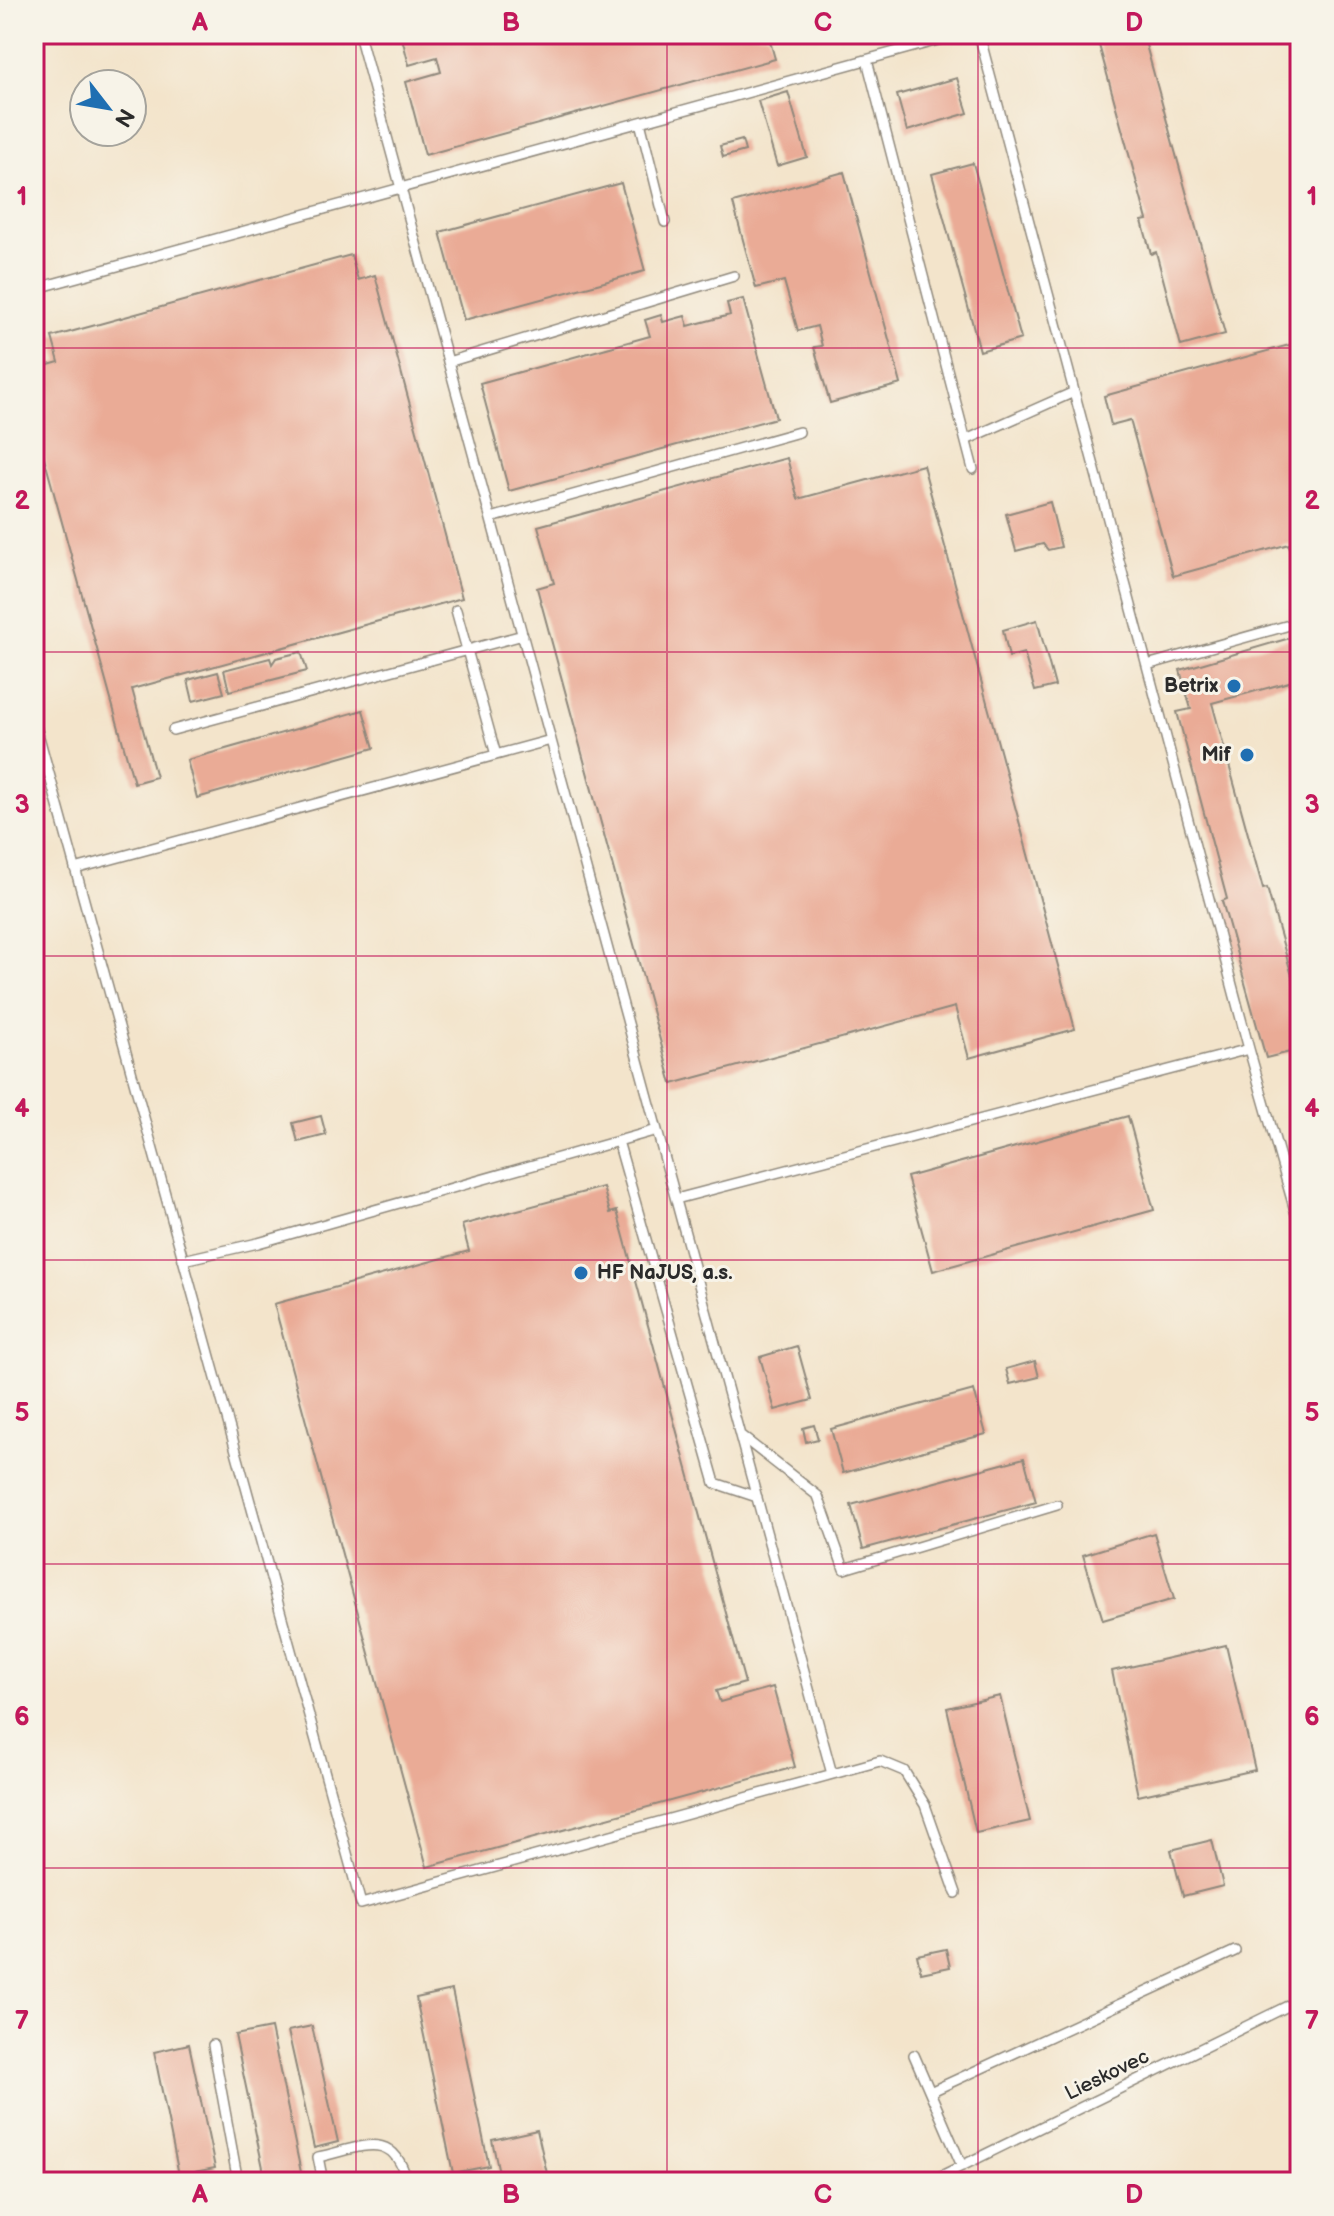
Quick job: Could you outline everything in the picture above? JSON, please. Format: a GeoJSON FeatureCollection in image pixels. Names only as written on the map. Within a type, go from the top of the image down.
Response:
{"type":"FeatureCollection","features":[{"type":"Feature","properties":{"kind":"lane"},"geometry":{"type":"LineString","coordinates":[[359,34],[832,1774]]}},
{"type":"Feature","properties":{"kind":"lane"},"geometry":{"type":"LineString","coordinates":[[34,289],[960,34]]}},
{"type":"Feature","properties":{"kind":"lane"},"geometry":{"type":"LineString","coordinates":[[979,34],[1249,1049],[1300,1228]]}},
{"type":"Feature","properties":{"kind":"lane"},"geometry":{"type":"LineString","coordinates":[[867,60],[973,469]]}},
{"type":"Feature","properties":{"kind":"lane"},"geometry":{"type":"LineString","coordinates":[[640,122],[665,222]]}},
{"type":"Feature","properties":{"kind":"lane"},"geometry":{"type":"LineString","coordinates":[[448,362],[734,276]]}},
{"type":"Feature","properties":{"kind":"lane"},"geometry":{"type":"LineString","coordinates":[[966,440],[1074,392]]}},
{"type":"Feature","properties":{"kind":"lane"},"geometry":{"type":"LineString","coordinates":[[491,518],[799,432]]}},
{"type":"Feature","properties":{"kind":"lane"},"geometry":{"type":"LineString","coordinates":[[456,610],[496,755]]}},
{"type":"Feature","properties":{"kind":"lane"},"geometry":{"type":"LineString","coordinates":[[1147,665],[1300,622]]}},
{"type":"Feature","properties":{"kind":"lane"},"geometry":{"type":"LineString","coordinates":[[173,730],[523,635]]}},
{"type":"Feature","properties":{"kind":"lane"},"geometry":{"type":"LineString","coordinates":[[34,719],[361,1904],[880,1761],[904,1771],[925,1805],[956,1893]]}},
{"type":"Feature","properties":{"kind":"lane"},"geometry":{"type":"LineString","coordinates":[[75,869],[551,740]]}},
{"type":"Feature","properties":{"kind":"lane"},"geometry":{"type":"LineString","coordinates":[[34,767],[46,764]]}},
{"type":"Feature","properties":{"kind":"lane"},"geometry":{"type":"LineString","coordinates":[[676,1199],[1249,1049]]}},
{"type":"Feature","properties":{"kind":"lane"},"geometry":{"type":"LineString","coordinates":[[183,1260],[657,1130]]}},
{"type":"Feature","properties":{"kind":"lane"},"geometry":{"type":"LineString","coordinates":[[618,1141],[715,1483],[757,1497]]}},
{"type":"Feature","properties":{"kind":"lane"},"geometry":{"type":"LineString","coordinates":[[740,1435],[818,1496],[844,1569],[1057,1505]]}},
{"type":"Feature","properties":{"kind":"lane"},"geometry":{"type":"LineString","coordinates":[[930,2092],[1235,1951]]}},
{"type":"Feature","properties":{"kind":"lane","name":"Lieskovec"},"geometry":{"type":"LineString","coordinates":[[929,2182],[1300,2000]]}},
{"type":"Feature","properties":{"kind":"lane"},"geometry":{"type":"LineString","coordinates":[[213,2045],[238,2182]]}},
{"type":"Feature","properties":{"kind":"lane"},"geometry":{"type":"LineString","coordinates":[[914,2055],[962,2166]]}},
{"type":"Feature","properties":{"kind":"lane"},"geometry":{"type":"LineString","coordinates":[[323,2182],[318,2157],[381,2144],[393,2149],[402,2160],[407,2182]]}},
{"type":"Feature","properties":{"kind":"building"},"geometry":{"type":"Polygon","coordinates":[[[401,34],[768,34],[775,59],[425,155],[406,82],[441,72],[437,57],[409,65],[401,34]]]}},
{"type":"Feature","properties":{"kind":"building"},"geometry":{"type":"Polygon","coordinates":[[[1096,34],[1143,34],[1225,334],[1181,346],[1156,252],[1151,254],[1142,221],[1147,220],[1096,34]]]}},
{"type":"Feature","properties":{"kind":"building"},"geometry":{"type":"Polygon","coordinates":[[[957,78],[968,113],[907,131],[897,95],[957,78]]]}},
{"type":"Feature","properties":{"kind":"building"},"geometry":{"type":"Polygon","coordinates":[[[788,92],[807,157],[777,166],[758,101],[788,92]]]}},
{"type":"Feature","properties":{"kind":"building"},"geometry":{"type":"Polygon","coordinates":[[[742,140],[745,151],[723,157],[720,146],[742,140]]]}},
{"type":"Feature","properties":{"kind":"building"},"geometry":{"type":"Polygon","coordinates":[[[973,163],[1021,339],[980,351],[932,174],[973,163]]]}},
{"type":"Feature","properties":{"kind":"building"},"geometry":{"type":"Polygon","coordinates":[[[844,172],[901,384],[830,403],[814,347],[822,346],[817,326],[798,331],[784,281],[756,288],[733,203],[844,172]]]}},
{"type":"Feature","properties":{"kind":"building"},"geometry":{"type":"Polygon","coordinates":[[[621,183],[645,271],[464,320],[440,232],[621,183]]]}},
{"type":"Feature","properties":{"kind":"building"},"geometry":{"type":"Polygon","coordinates":[[[351,255],[358,280],[375,275],[462,598],[132,689],[156,777],[134,783],[34,421],[34,369],[59,362],[52,337],[351,255]]]}},
{"type":"Feature","properties":{"kind":"building"},"geometry":{"type":"Polygon","coordinates":[[[743,299],[776,418],[509,491],[480,383],[650,336],[645,320],[661,315],[663,322],[685,316],[688,326],[730,315],[727,303],[743,299]]]}},
{"type":"Feature","properties":{"kind":"building"},"geometry":{"type":"Polygon","coordinates":[[[1300,342],[1300,564],[1295,566],[1289,544],[1173,576],[1130,420],[1111,425],[1104,396],[1300,342]]]}},
{"type":"Feature","properties":{"kind":"building"},"geometry":{"type":"Polygon","coordinates":[[[787,458],[798,499],[923,465],[1075,1029],[969,1058],[955,1007],[672,1084],[537,588],[554,583],[538,526],[787,458]]]}},
{"type":"Feature","properties":{"kind":"building"},"geometry":{"type":"Polygon","coordinates":[[[1050,502],[1061,547],[1048,550],[1043,544],[1016,551],[1006,514],[1050,502]]]}},
{"type":"Feature","properties":{"kind":"building"},"geometry":{"type":"Polygon","coordinates":[[[1037,620],[1055,686],[1035,691],[1024,653],[1009,657],[1003,630],[1037,620]]]}},
{"type":"Feature","properties":{"kind":"building"},"geometry":{"type":"Polygon","coordinates":[[[1300,635],[1300,679],[1212,703],[1263,889],[1267,888],[1300,1004],[1299,1072],[1294,1051],[1266,1058],[1222,901],[1227,899],[1177,712],[1191,709],[1180,670],[1300,635]]]}},
{"type":"Feature","properties":{"kind":"building"},"geometry":{"type":"Polygon","coordinates":[[[301,652],[307,671],[229,691],[224,670],[270,658],[272,664],[276,658],[301,652]]]}},
{"type":"Feature","properties":{"kind":"building"},"geometry":{"type":"Polygon","coordinates":[[[218,672],[224,693],[193,701],[188,680],[218,672]]]}},
{"type":"Feature","properties":{"kind":"building"},"geometry":{"type":"Polygon","coordinates":[[[363,710],[374,748],[197,798],[187,760],[363,710]]]}},
{"type":"Feature","properties":{"kind":"building"},"geometry":{"type":"Polygon","coordinates":[[[321,1116],[326,1135],[298,1142],[293,1123],[321,1116]]]}},
{"type":"Feature","properties":{"kind":"building"},"geometry":{"type":"Polygon","coordinates":[[[1128,1116],[1154,1210],[933,1271],[907,1177],[1128,1116]]]}},
{"type":"Feature","properties":{"kind":"building"},"geometry":{"type":"Polygon","coordinates":[[[603,1187],[610,1213],[617,1211],[745,1683],[716,1691],[720,1702],[773,1687],[795,1767],[427,1867],[274,1304],[469,1251],[462,1225],[603,1187]]]}},
{"type":"Feature","properties":{"kind":"building"},"geometry":{"type":"Polygon","coordinates":[[[797,1346],[812,1400],[775,1410],[760,1357],[797,1346]]]}},
{"type":"Feature","properties":{"kind":"building"},"geometry":{"type":"Polygon","coordinates":[[[1035,1361],[1039,1377],[1010,1384],[1006,1369],[1035,1361]]]}},
{"type":"Feature","properties":{"kind":"building"},"geometry":{"type":"Polygon","coordinates":[[[974,1390],[986,1434],[843,1473],[831,1429],[974,1390]]]}},
{"type":"Feature","properties":{"kind":"building"},"geometry":{"type":"Polygon","coordinates":[[[814,1425],[818,1439],[806,1442],[803,1428],[814,1425]]]}},
{"type":"Feature","properties":{"kind":"building"},"geometry":{"type":"Polygon","coordinates":[[[1024,1458],[1036,1502],[863,1549],[851,1505],[1024,1458]]]}},
{"type":"Feature","properties":{"kind":"building"},"geometry":{"type":"Polygon","coordinates":[[[1154,1533],[1174,1599],[1103,1620],[1083,1555],[1154,1533]]]}},
{"type":"Feature","properties":{"kind":"building"},"geometry":{"type":"Polygon","coordinates":[[[1226,1645],[1255,1770],[1138,1796],[1112,1671],[1226,1645]]]}},
{"type":"Feature","properties":{"kind":"building"},"geometry":{"type":"Polygon","coordinates":[[[1000,1696],[1030,1821],[976,1833],[947,1708],[1000,1696]]]}},
{"type":"Feature","properties":{"kind":"building"},"geometry":{"type":"Polygon","coordinates":[[[1212,1840],[1223,1886],[1183,1896],[1171,1850],[1212,1840]]]}},
{"type":"Feature","properties":{"kind":"building"},"geometry":{"type":"Polygon","coordinates":[[[946,1949],[950,1967],[921,1973],[917,1955],[946,1949]]]}},
{"type":"Feature","properties":{"kind":"building"},"geometry":{"type":"Polygon","coordinates":[[[452,1990],[489,2166],[453,2173],[416,1998],[452,1990]]]}},
{"type":"Feature","properties":{"kind":"building"},"geometry":{"type":"Polygon","coordinates":[[[312,2026],[338,2142],[314,2148],[288,2031],[312,2026]]]}},
{"type":"Feature","properties":{"kind":"building"},"geometry":{"type":"Polygon","coordinates":[[[271,2028],[303,2182],[266,2182],[235,2035],[271,2028]]]}},
{"type":"Feature","properties":{"kind":"building"},"geometry":{"type":"Polygon","coordinates":[[[189,2044],[215,2168],[179,2175],[154,2052],[189,2044]]]}},
{"type":"Feature","properties":{"kind":"building"},"geometry":{"type":"Polygon","coordinates":[[[537,2130],[549,2182],[501,2182],[492,2140],[537,2130]]]}},
{"type":"Feature","properties":{"kind":"place","name":"Betrix"},"geometry":{"type":"Point","coordinates":[1234,686]}},
{"type":"Feature","properties":{"kind":"place","name":"Mif"},"geometry":{"type":"Point","coordinates":[1247,755]}},
{"type":"Feature","properties":{"kind":"place","name":"HF NaJUS, a.s."},"geometry":{"type":"Point","coordinates":[581,1273]}}]}
